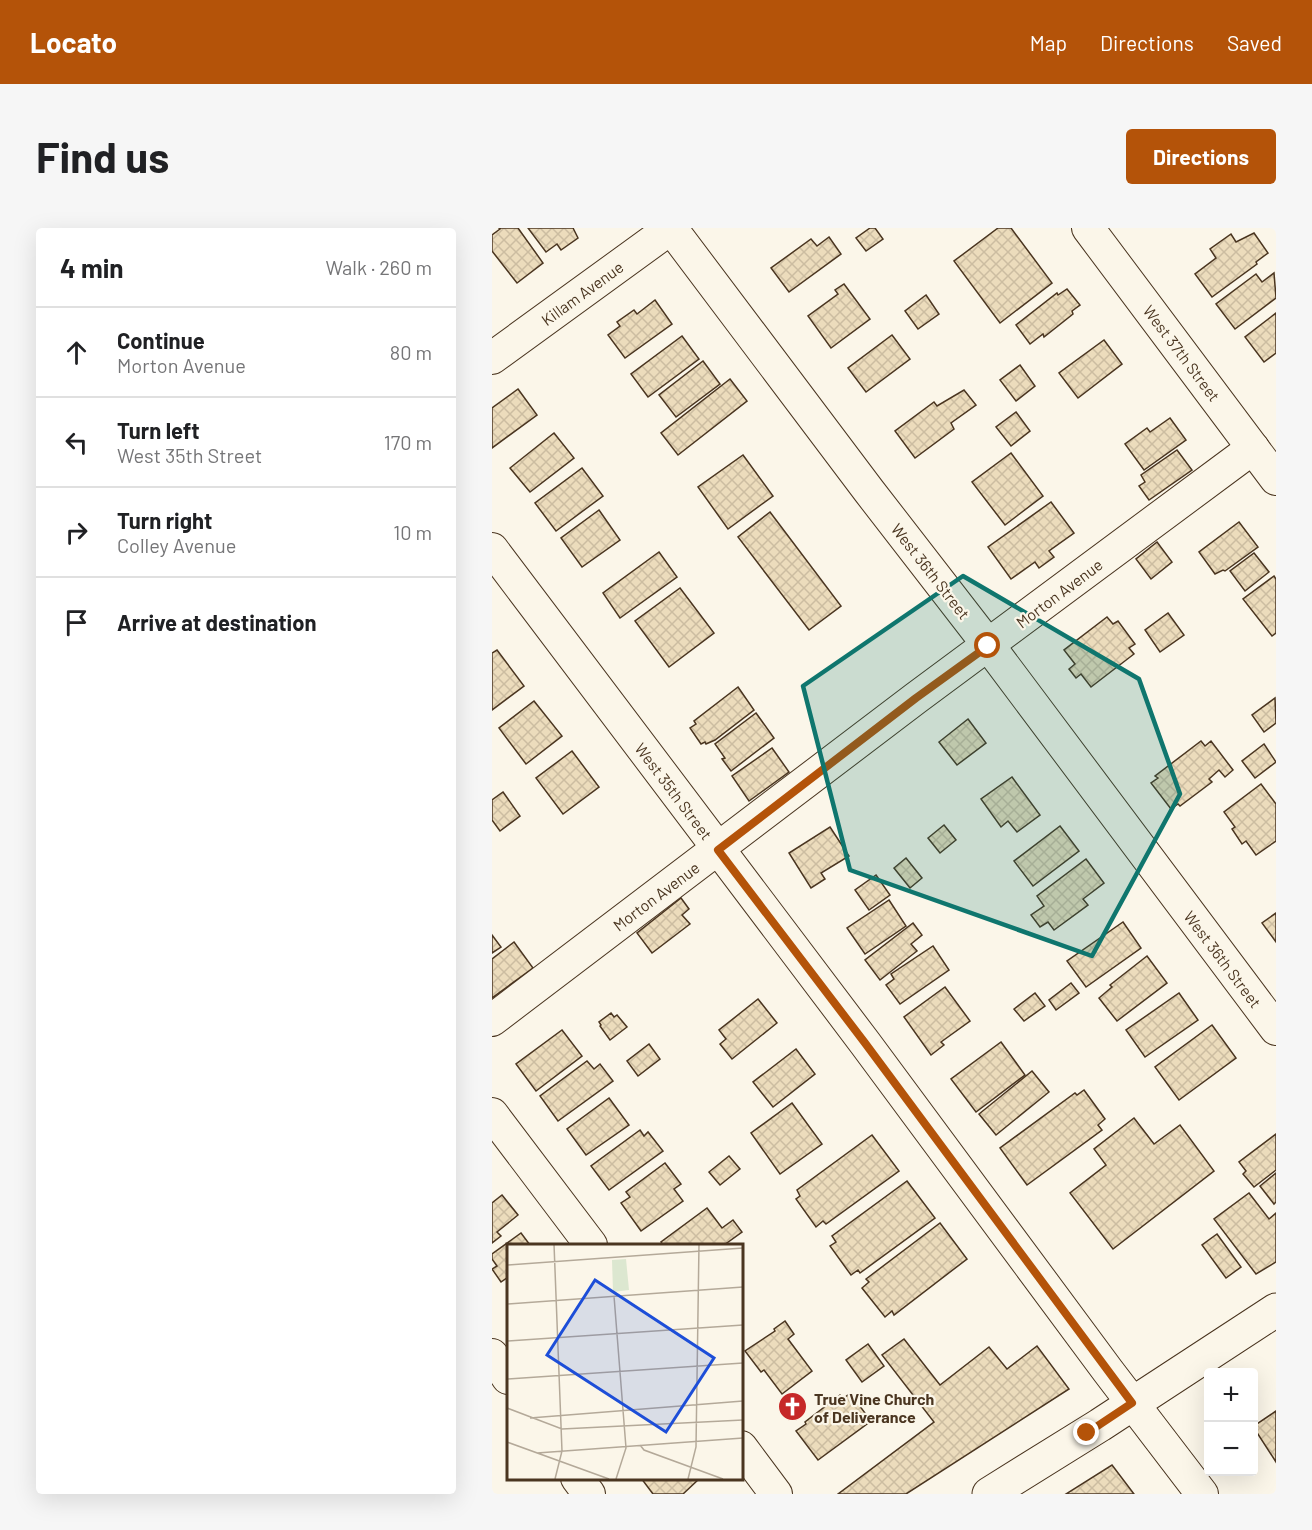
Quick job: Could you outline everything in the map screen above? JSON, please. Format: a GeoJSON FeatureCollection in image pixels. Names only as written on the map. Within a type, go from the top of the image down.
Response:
{"type":"FeatureCollection","features":[{"type":"Feature","properties":{"kind":"main road"},"geometry":{"type":"LineString","coordinates":[[989,1494],[1276,1310]]}},
{"type":"Feature","properties":{"kind":"street","name":"Killam Avenue"},"geometry":{"type":"LineString","coordinates":[[492,358],[671,228]]}},
{"type":"Feature","properties":{"kind":"street","name":"West 36th Street"},"geometry":{"type":"LineString","coordinates":[[671,228],[1276,1029]]}},
{"type":"Feature","properties":{"kind":"street","name":"West 37th Street"},"geometry":{"type":"LineString","coordinates":[[1088,228],[1276,479]]}},
{"type":"Feature","properties":{"kind":"street","name":"Morton Avenue"},"geometry":{"type":"LineString","coordinates":[[492,1020],[907,705],[1253,448]]}},
{"type":"Feature","properties":{"kind":"street","name":"West 35th Street"},"geometry":{"type":"LineString","coordinates":[[492,549],[1202,1494]]}},
{"type":"Feature","properties":{"kind":"street"},"geometry":{"type":"LineString","coordinates":[[492,1114],[590,1244]]}},
{"type":"Feature","properties":{"kind":"street"},"geometry":{"type":"LineString","coordinates":[[492,1355],[507,1377]]}},
{"type":"Feature","properties":{"kind":"street"},"geometry":{"type":"LineString","coordinates":[[742,1448],[776,1494]]}},
{"type":"Feature","properties":{"kind":"street"},"geometry":{"type":"LineString","coordinates":[[578,1479],[589,1494]]}},
{"type":"Feature","properties":{"kind":"highlighted area"},"geometry":{"type":"Polygon","coordinates":[[[963,576],[1139,679],[1180,794],[1092,956],[850,870],[803,686],[963,576]]]}},
{"type":"Feature","properties":{"kind":"building"},"geometry":{"type":"Polygon","coordinates":[[[499,228],[518,228],[543,263],[517,283],[492,251],[492,235],[499,228]]]}},
{"type":"Feature","properties":{"kind":"building"},"geometry":{"type":"Polygon","coordinates":[[[528,228],[573,228],[578,238],[561,250],[557,244],[546,252],[528,228]]]}},
{"type":"Feature","properties":{"kind":"building"},"geometry":{"type":"Polygon","coordinates":[[[870,228],[875,228],[883,239],[866,251],[856,238],[870,228]]]}},
{"type":"Feature","properties":{"kind":"building"},"geometry":{"type":"Polygon","coordinates":[[[998,228],[1011,228],[1052,283],[1000,323],[954,261],[998,228]]]}},
{"type":"Feature","properties":{"kind":"building"},"geometry":{"type":"Polygon","coordinates":[[[1254,233],[1268,253],[1256,262],[1257,264],[1212,297],[1195,274],[1216,258],[1210,249],[1231,234],[1236,242],[1254,233]]]}},
{"type":"Feature","properties":{"kind":"building"},"geometry":{"type":"Polygon","coordinates":[[[829,237],[841,254],[789,292],[771,268],[811,239],[817,246],[829,237]]]}},
{"type":"Feature","properties":{"kind":"building"},"geometry":{"type":"Polygon","coordinates":[[[1274,273],[1276,298],[1235,329],[1216,304],[1256,274],[1262,282],[1274,273]]]}},
{"type":"Feature","properties":{"kind":"building"},"geometry":{"type":"Polygon","coordinates":[[[844,284],[870,319],[831,348],[808,316],[838,294],[835,290],[844,284]]]}},
{"type":"Feature","properties":{"kind":"building"},"geometry":{"type":"Polygon","coordinates":[[[1067,289],[1080,305],[1072,311],[1073,314],[1044,337],[1043,334],[1030,344],[1016,325],[1057,293],[1058,295],[1067,289]]]}},
{"type":"Feature","properties":{"kind":"building"},"geometry":{"type":"Polygon","coordinates":[[[926,295],[939,314],[918,329],[905,311],[926,295]]]}},
{"type":"Feature","properties":{"kind":"building"},"geometry":{"type":"Polygon","coordinates":[[[655,300],[672,324],[625,358],[608,335],[620,326],[617,322],[634,310],[637,314],[655,300]]]}},
{"type":"Feature","properties":{"kind":"building"},"geometry":{"type":"Polygon","coordinates":[[[1276,313],[1276,353],[1264,362],[1245,337],[1276,313]]]}},
{"type":"Feature","properties":{"kind":"building"},"geometry":{"type":"Polygon","coordinates":[[[892,335],[910,359],[866,392],[848,368],[892,335]]]}},
{"type":"Feature","properties":{"kind":"building"},"geometry":{"type":"Polygon","coordinates":[[[682,336],[699,359],[648,397],[631,374],[682,336]]]}},
{"type":"Feature","properties":{"kind":"building"},"geometry":{"type":"Polygon","coordinates":[[[1104,340],[1122,364],[1078,398],[1059,373],[1104,340]]]}},
{"type":"Feature","properties":{"kind":"building"},"geometry":{"type":"Polygon","coordinates":[[[703,361],[720,384],[676,417],[659,395],[703,361]]]}},
{"type":"Feature","properties":{"kind":"building"},"geometry":{"type":"Polygon","coordinates":[[[1020,365],[1035,386],[1016,401],[1000,380],[1020,365]]]}},
{"type":"Feature","properties":{"kind":"building"},"geometry":{"type":"Polygon","coordinates":[[[730,379],[747,401],[678,455],[661,433],[730,379]]]}},
{"type":"Feature","properties":{"kind":"building"},"geometry":{"type":"Polygon","coordinates":[[[518,389],[537,415],[492,448],[492,408],[518,389]]]}},
{"type":"Feature","properties":{"kind":"building"},"geometry":{"type":"Polygon","coordinates":[[[964,390],[976,405],[951,423],[954,429],[915,458],[895,431],[934,402],[937,406],[964,390]]]}},
{"type":"Feature","properties":{"kind":"building"},"geometry":{"type":"Polygon","coordinates":[[[1016,412],[1030,431],[1011,446],[996,427],[1016,412]]]}},
{"type":"Feature","properties":{"kind":"building"},"geometry":{"type":"Polygon","coordinates":[[[1170,418],[1186,440],[1144,470],[1125,444],[1147,428],[1150,432],[1170,418]]]}},
{"type":"Feature","properties":{"kind":"building"},"geometry":{"type":"Polygon","coordinates":[[[554,433],[574,458],[530,492],[510,468],[554,433]]]}},
{"type":"Feature","properties":{"kind":"building"},"geometry":{"type":"Polygon","coordinates":[[[1177,450],[1192,470],[1149,500],[1139,486],[1145,482],[1141,475],[1177,450]]]}},
{"type":"Feature","properties":{"kind":"building"},"geometry":{"type":"Polygon","coordinates":[[[1011,453],[1043,496],[1005,525],[972,482],[1011,453]]]}},
{"type":"Feature","properties":{"kind":"building"},"geometry":{"type":"Polygon","coordinates":[[[743,455],[773,496],[728,529],[698,487],[743,455]]]}},
{"type":"Feature","properties":{"kind":"building"},"geometry":{"type":"Polygon","coordinates":[[[582,468],[603,496],[556,531],[535,503],[582,468]]]}},
{"type":"Feature","properties":{"kind":"building"},"geometry":{"type":"Polygon","coordinates":[[[1051,502],[1074,533],[1049,551],[1054,557],[1039,568],[1035,562],[1011,579],[988,547],[1051,502]]]}},
{"type":"Feature","properties":{"kind":"building"},"geometry":{"type":"Polygon","coordinates":[[[599,510],[620,540],[582,567],[561,538],[599,510]]]}},
{"type":"Feature","properties":{"kind":"building"},"geometry":{"type":"Polygon","coordinates":[[[770,512],[841,606],[809,630],[738,537],[770,512]]]}},
{"type":"Feature","properties":{"kind":"building"},"geometry":{"type":"Polygon","coordinates":[[[1239,522],[1258,547],[1225,571],[1215,574],[1199,552],[1239,522]]]}},
{"type":"Feature","properties":{"kind":"building"},"geometry":{"type":"Polygon","coordinates":[[[1157,542],[1172,562],[1151,579],[1136,559],[1157,542]]]}},
{"type":"Feature","properties":{"kind":"building"},"geometry":{"type":"Polygon","coordinates":[[[659,552],[677,577],[620,618],[603,593],[659,552]]]}},
{"type":"Feature","properties":{"kind":"building"},"geometry":{"type":"Polygon","coordinates":[[[1254,553],[1269,572],[1245,591],[1230,571],[1254,553]]]}},
{"type":"Feature","properties":{"kind":"building"},"geometry":{"type":"Polygon","coordinates":[[[1274,576],[1276,579],[1276,633],[1272,636],[1243,599],[1274,576]]]}},
{"type":"Feature","properties":{"kind":"building"},"geometry":{"type":"Polygon","coordinates":[[[680,588],[714,633],[669,667],[635,621],[680,588]]]}},
{"type":"Feature","properties":{"kind":"building"},"geometry":{"type":"Polygon","coordinates":[[[1168,613],[1184,635],[1160,652],[1145,630],[1168,613]]]}},
{"type":"Feature","properties":{"kind":"building"},"geometry":{"type":"Polygon","coordinates":[[[1107,617],[1113,624],[1118,621],[1135,644],[1129,648],[1134,654],[1091,687],[1081,674],[1076,678],[1069,669],[1075,664],[1064,650],[1107,617]]]}},
{"type":"Feature","properties":{"kind":"building"},"geometry":{"type":"Polygon","coordinates":[[[497,650],[524,686],[492,710],[492,653],[497,650]]]}},
{"type":"Feature","properties":{"kind":"building"},"geometry":{"type":"Polygon","coordinates":[[[738,687],[754,710],[715,740],[701,744],[690,728],[696,724],[694,721],[738,687]]]}},
{"type":"Feature","properties":{"kind":"building"},"geometry":{"type":"Polygon","coordinates":[[[1275,698],[1276,723],[1264,732],[1252,715],[1275,698]]]}},
{"type":"Feature","properties":{"kind":"building"},"geometry":{"type":"Polygon","coordinates":[[[534,701],[562,736],[526,764],[499,728],[534,701]]]}},
{"type":"Feature","properties":{"kind":"building"},"geometry":{"type":"Polygon","coordinates":[[[756,713],[774,738],[731,771],[715,744],[756,713]]]}},
{"type":"Feature","properties":{"kind":"building"},"geometry":{"type":"Polygon","coordinates":[[[968,719],[986,743],[957,765],[939,742],[968,719]]]}},
{"type":"Feature","properties":{"kind":"building"},"geometry":{"type":"Polygon","coordinates":[[[1201,741],[1205,746],[1211,741],[1233,770],[1225,777],[1219,770],[1209,779],[1212,782],[1180,806],[1178,804],[1171,809],[1151,783],[1158,778],[1155,776],[1201,741]]]}},
{"type":"Feature","properties":{"kind":"building"},"geometry":{"type":"Polygon","coordinates":[[[1264,744],[1276,762],[1255,778],[1242,761],[1264,744]]]}},
{"type":"Feature","properties":{"kind":"building"},"geometry":{"type":"Polygon","coordinates":[[[772,748],[789,772],[749,801],[732,776],[772,748]]]}},
{"type":"Feature","properties":{"kind":"building"},"geometry":{"type":"Polygon","coordinates":[[[572,751],[599,787],[563,814],[536,778],[572,751]]]}},
{"type":"Feature","properties":{"kind":"building"},"geometry":{"type":"Polygon","coordinates":[[[1012,777],[1040,815],[1017,832],[1008,821],[1001,827],[981,799],[1012,777]]]}},
{"type":"Feature","properties":{"kind":"building"},"geometry":{"type":"Polygon","coordinates":[[[1261,784],[1276,804],[1276,841],[1256,855],[1246,841],[1242,844],[1232,829],[1235,827],[1224,812],[1261,784]]]}},
{"type":"Feature","properties":{"kind":"building"},"geometry":{"type":"Polygon","coordinates":[[[503,792],[520,816],[500,831],[492,820],[492,800],[503,792]]]}},
{"type":"Feature","properties":{"kind":"building"},"geometry":{"type":"Polygon","coordinates":[[[944,825],[956,840],[940,853],[928,838],[944,825]]]}},
{"type":"Feature","properties":{"kind":"building"},"geometry":{"type":"Polygon","coordinates":[[[1060,826],[1079,851],[1033,886],[1014,861],[1060,826]]]}},
{"type":"Feature","properties":{"kind":"building"},"geometry":{"type":"Polygon","coordinates":[[[830,827],[849,856],[821,873],[825,879],[811,888],[789,853],[830,827]]]}},
{"type":"Feature","properties":{"kind":"building"},"geometry":{"type":"Polygon","coordinates":[[[906,858],[922,878],[910,888],[894,868],[906,858]]]}},
{"type":"Feature","properties":{"kind":"building"},"geometry":{"type":"Polygon","coordinates":[[[1086,859],[1104,883],[1083,899],[1088,905],[1054,930],[1048,922],[1040,927],[1031,915],[1044,906],[1037,896],[1086,859]]]}},
{"type":"Feature","properties":{"kind":"building"},"geometry":{"type":"Polygon","coordinates":[[[876,875],[890,895],[869,910],[855,890],[876,875]]]}},
{"type":"Feature","properties":{"kind":"building"},"geometry":{"type":"Polygon","coordinates":[[[681,898],[689,909],[682,915],[690,924],[652,953],[637,933],[681,898]]]}},
{"type":"Feature","properties":{"kind":"building"},"geometry":{"type":"Polygon","coordinates":[[[889,900],[906,926],[865,954],[847,928],[889,900]]]}},
{"type":"Feature","properties":{"kind":"building"},"geometry":{"type":"Polygon","coordinates":[[[1276,913],[1276,942],[1262,923],[1276,913]]]}},
{"type":"Feature","properties":{"kind":"building"},"geometry":{"type":"Polygon","coordinates":[[[1123,922],[1141,948],[1086,987],[1067,961],[1123,922]]]}},
{"type":"Feature","properties":{"kind":"building"},"geometry":{"type":"Polygon","coordinates":[[[913,923],[922,935],[911,944],[917,951],[880,980],[865,960],[913,923]]]}},
{"type":"Feature","properties":{"kind":"building"},"geometry":{"type":"Polygon","coordinates":[[[492,935],[501,947],[492,953],[492,935]]]}},
{"type":"Feature","properties":{"kind":"building"},"geometry":{"type":"Polygon","coordinates":[[[514,942],[533,968],[492,998],[492,959],[514,942]]]}},
{"type":"Feature","properties":{"kind":"building"},"geometry":{"type":"Polygon","coordinates":[[[933,946],[949,970],[900,1004],[886,985],[894,979],[891,974],[933,946]]]}},
{"type":"Feature","properties":{"kind":"building"},"geometry":{"type":"Polygon","coordinates":[[[1147,956],[1167,983],[1117,1021],[1099,998],[1112,987],[1110,985],[1147,956]]]}},
{"type":"Feature","properties":{"kind":"building"},"geometry":{"type":"Polygon","coordinates":[[[1071,983],[1079,993],[1056,1010],[1049,1000],[1071,983]]]}},
{"type":"Feature","properties":{"kind":"building"},"geometry":{"type":"Polygon","coordinates":[[[945,987],[970,1021],[941,1042],[944,1045],[931,1055],[904,1017],[945,987]]]}},
{"type":"Feature","properties":{"kind":"building"},"geometry":{"type":"Polygon","coordinates":[[[1035,993],[1045,1006],[1024,1021],[1014,1009],[1035,993]]]}},
{"type":"Feature","properties":{"kind":"building"},"geometry":{"type":"Polygon","coordinates":[[[1179,993],[1198,1020],[1145,1057],[1126,1030],[1179,993]]]}},
{"type":"Feature","properties":{"kind":"building"},"geometry":{"type":"Polygon","coordinates":[[[758,999],[777,1023],[732,1059],[720,1044],[726,1039],[719,1030],[758,999]]]}},
{"type":"Feature","properties":{"kind":"building"},"geometry":{"type":"Polygon","coordinates":[[[611,1013],[614,1017],[617,1015],[627,1027],[610,1040],[599,1022],[611,1013]]]}},
{"type":"Feature","properties":{"kind":"building"},"geometry":{"type":"Polygon","coordinates":[[[1212,1025],[1236,1058],[1179,1100],[1155,1067],[1212,1025]]]}},
{"type":"Feature","properties":{"kind":"building"},"geometry":{"type":"Polygon","coordinates":[[[562,1030],[582,1056],[536,1091],[516,1064],[562,1030]]]}},
{"type":"Feature","properties":{"kind":"building"},"geometry":{"type":"Polygon","coordinates":[[[1001,1042],[1025,1075],[976,1112],[951,1079],[1001,1042]]]}},
{"type":"Feature","properties":{"kind":"building"},"geometry":{"type":"Polygon","coordinates":[[[649,1044],[660,1059],[638,1076],[627,1061],[649,1044]]]}},
{"type":"Feature","properties":{"kind":"building"},"geometry":{"type":"Polygon","coordinates":[[[796,1049],[815,1074],[773,1107],[753,1082],[796,1049]]]}},
{"type":"Feature","properties":{"kind":"building"},"geometry":{"type":"Polygon","coordinates":[[[587,1061],[594,1069],[600,1064],[613,1081],[558,1121],[540,1096],[587,1061]]]}},
{"type":"Feature","properties":{"kind":"building"},"geometry":{"type":"Polygon","coordinates":[[[1032,1071],[1049,1092],[996,1135],[979,1114],[1032,1071]]]}},
{"type":"Feature","properties":{"kind":"building"},"geometry":{"type":"Polygon","coordinates":[[[1084,1090],[1105,1119],[1098,1125],[1102,1130],[1027,1185],[1000,1148],[1075,1093],[1077,1095],[1084,1090]]]}},
{"type":"Feature","properties":{"kind":"building"},"geometry":{"type":"Polygon","coordinates":[[[609,1098],[629,1125],[586,1155],[567,1129],[609,1098]]]}},
{"type":"Feature","properties":{"kind":"building"},"geometry":{"type":"Polygon","coordinates":[[[792,1103],[822,1144],[780,1174],[751,1133],[792,1103]]]}},
{"type":"Feature","properties":{"kind":"building"},"geometry":{"type":"Polygon","coordinates":[[[1134,1118],[1154,1144],[1180,1125],[1214,1171],[1113,1249],[1070,1193],[1106,1165],[1094,1149],[1134,1118]]]}},
{"type":"Feature","properties":{"kind":"building"},"geometry":{"type":"Polygon","coordinates":[[[640,1130],[644,1136],[648,1132],[663,1151],[609,1190],[591,1166],[640,1130]]]}},
{"type":"Feature","properties":{"kind":"building"},"geometry":{"type":"Polygon","coordinates":[[[1276,1134],[1276,1170],[1254,1187],[1243,1174],[1246,1171],[1239,1162],[1276,1134]]]}},
{"type":"Feature","properties":{"kind":"building"},"geometry":{"type":"Polygon","coordinates":[[[872,1135],[899,1171],[826,1224],[823,1221],[816,1227],[796,1199],[800,1196],[797,1190],[872,1135]]]}},
{"type":"Feature","properties":{"kind":"building"},"geometry":{"type":"Polygon","coordinates":[[[729,1156],[740,1169],[720,1185],[709,1172],[729,1156]]]}},
{"type":"Feature","properties":{"kind":"building"},"geometry":{"type":"Polygon","coordinates":[[[665,1163],[681,1184],[674,1189],[683,1201],[641,1231],[621,1203],[630,1197],[626,1192],[665,1163]]]}},
{"type":"Feature","properties":{"kind":"building"},"geometry":{"type":"Polygon","coordinates":[[[1276,1173],[1276,1202],[1274,1204],[1260,1186],[1276,1173]]]}},
{"type":"Feature","properties":{"kind":"building"},"geometry":{"type":"Polygon","coordinates":[[[907,1181],[935,1218],[860,1273],[858,1270],[851,1275],[830,1246],[836,1242],[832,1236],[907,1181]]]}},
{"type":"Feature","properties":{"kind":"building"},"geometry":{"type":"Polygon","coordinates":[[[1249,1193],[1269,1219],[1276,1213],[1276,1262],[1256,1274],[1214,1219],[1249,1193]]]}},
{"type":"Feature","properties":{"kind":"building"},"geometry":{"type":"Polygon","coordinates":[[[502,1195],[518,1215],[497,1232],[501,1236],[492,1243],[492,1203],[502,1195]]]}},
{"type":"Feature","properties":{"kind":"building"},"geometry":{"type":"Polygon","coordinates":[[[707,1208],[722,1228],[733,1220],[742,1232],[725,1244],[662,1244],[661,1242],[707,1208]]]}},
{"type":"Feature","properties":{"kind":"building"},"geometry":{"type":"Polygon","coordinates":[[[940,1223],[967,1259],[894,1315],[892,1311],[885,1317],[862,1288],[869,1282],[866,1279],[940,1223]]]}},
{"type":"Feature","properties":{"kind":"building"},"geometry":{"type":"Polygon","coordinates":[[[521,1233],[529,1244],[507,1244],[507,1278],[501,1282],[492,1269],[497,1266],[492,1259],[492,1254],[521,1233]]]}},
{"type":"Feature","properties":{"kind":"building"},"geometry":{"type":"Polygon","coordinates":[[[1217,1234],[1241,1267],[1226,1278],[1202,1245],[1217,1234]]]}},
{"type":"Feature","properties":{"kind":"building"},"geometry":{"type":"Polygon","coordinates":[[[785,1321],[794,1334],[788,1339],[812,1371],[782,1394],[764,1370],[761,1372],[745,1351],[775,1331],[774,1329],[785,1321]]]}},
{"type":"Feature","properties":{"kind":"building"},"geometry":{"type":"Polygon","coordinates":[[[904,1339],[940,1385],[989,1347],[1007,1369],[1037,1346],[1069,1389],[906,1494],[838,1494],[934,1422],[882,1355],[904,1339]]]}},
{"type":"Feature","properties":{"kind":"building"},"geometry":{"type":"Polygon","coordinates":[[[868,1344],[884,1366],[862,1382],[846,1360],[868,1344]]]}},
{"type":"Feature","properties":{"kind":"building"},"geometry":{"type":"Polygon","coordinates":[[[850,1393],[871,1421],[818,1460],[796,1431],[840,1395],[843,1399],[850,1393]]]}},
{"type":"Feature","properties":{"kind":"building"},"geometry":{"type":"Polygon","coordinates":[[[1276,1411],[1276,1462],[1258,1434],[1258,1423],[1276,1411]]]}},
{"type":"Feature","properties":{"kind":"building"},"geometry":{"type":"Polygon","coordinates":[[[1112,1465],[1134,1494],[1066,1494],[1112,1465]]]}},
{"type":"Feature","properties":{"kind":"building"},"geometry":{"type":"Polygon","coordinates":[[[642,1479],[699,1479],[683,1494],[653,1494],[642,1479]]]}},
{"type":"Feature","properties":{"kind":"place","name":"True Vine Church of Deliverance"},"geometry":{"type":"Point","coordinates":[793,1407]}},
{"type":"Feature","properties":{"kind":"route"},"geometry":{"type":"LineString","coordinates":[[988,646],[916,698],[718,850],[865,1043],[1132,1403],[1087,1433]]}}]}
